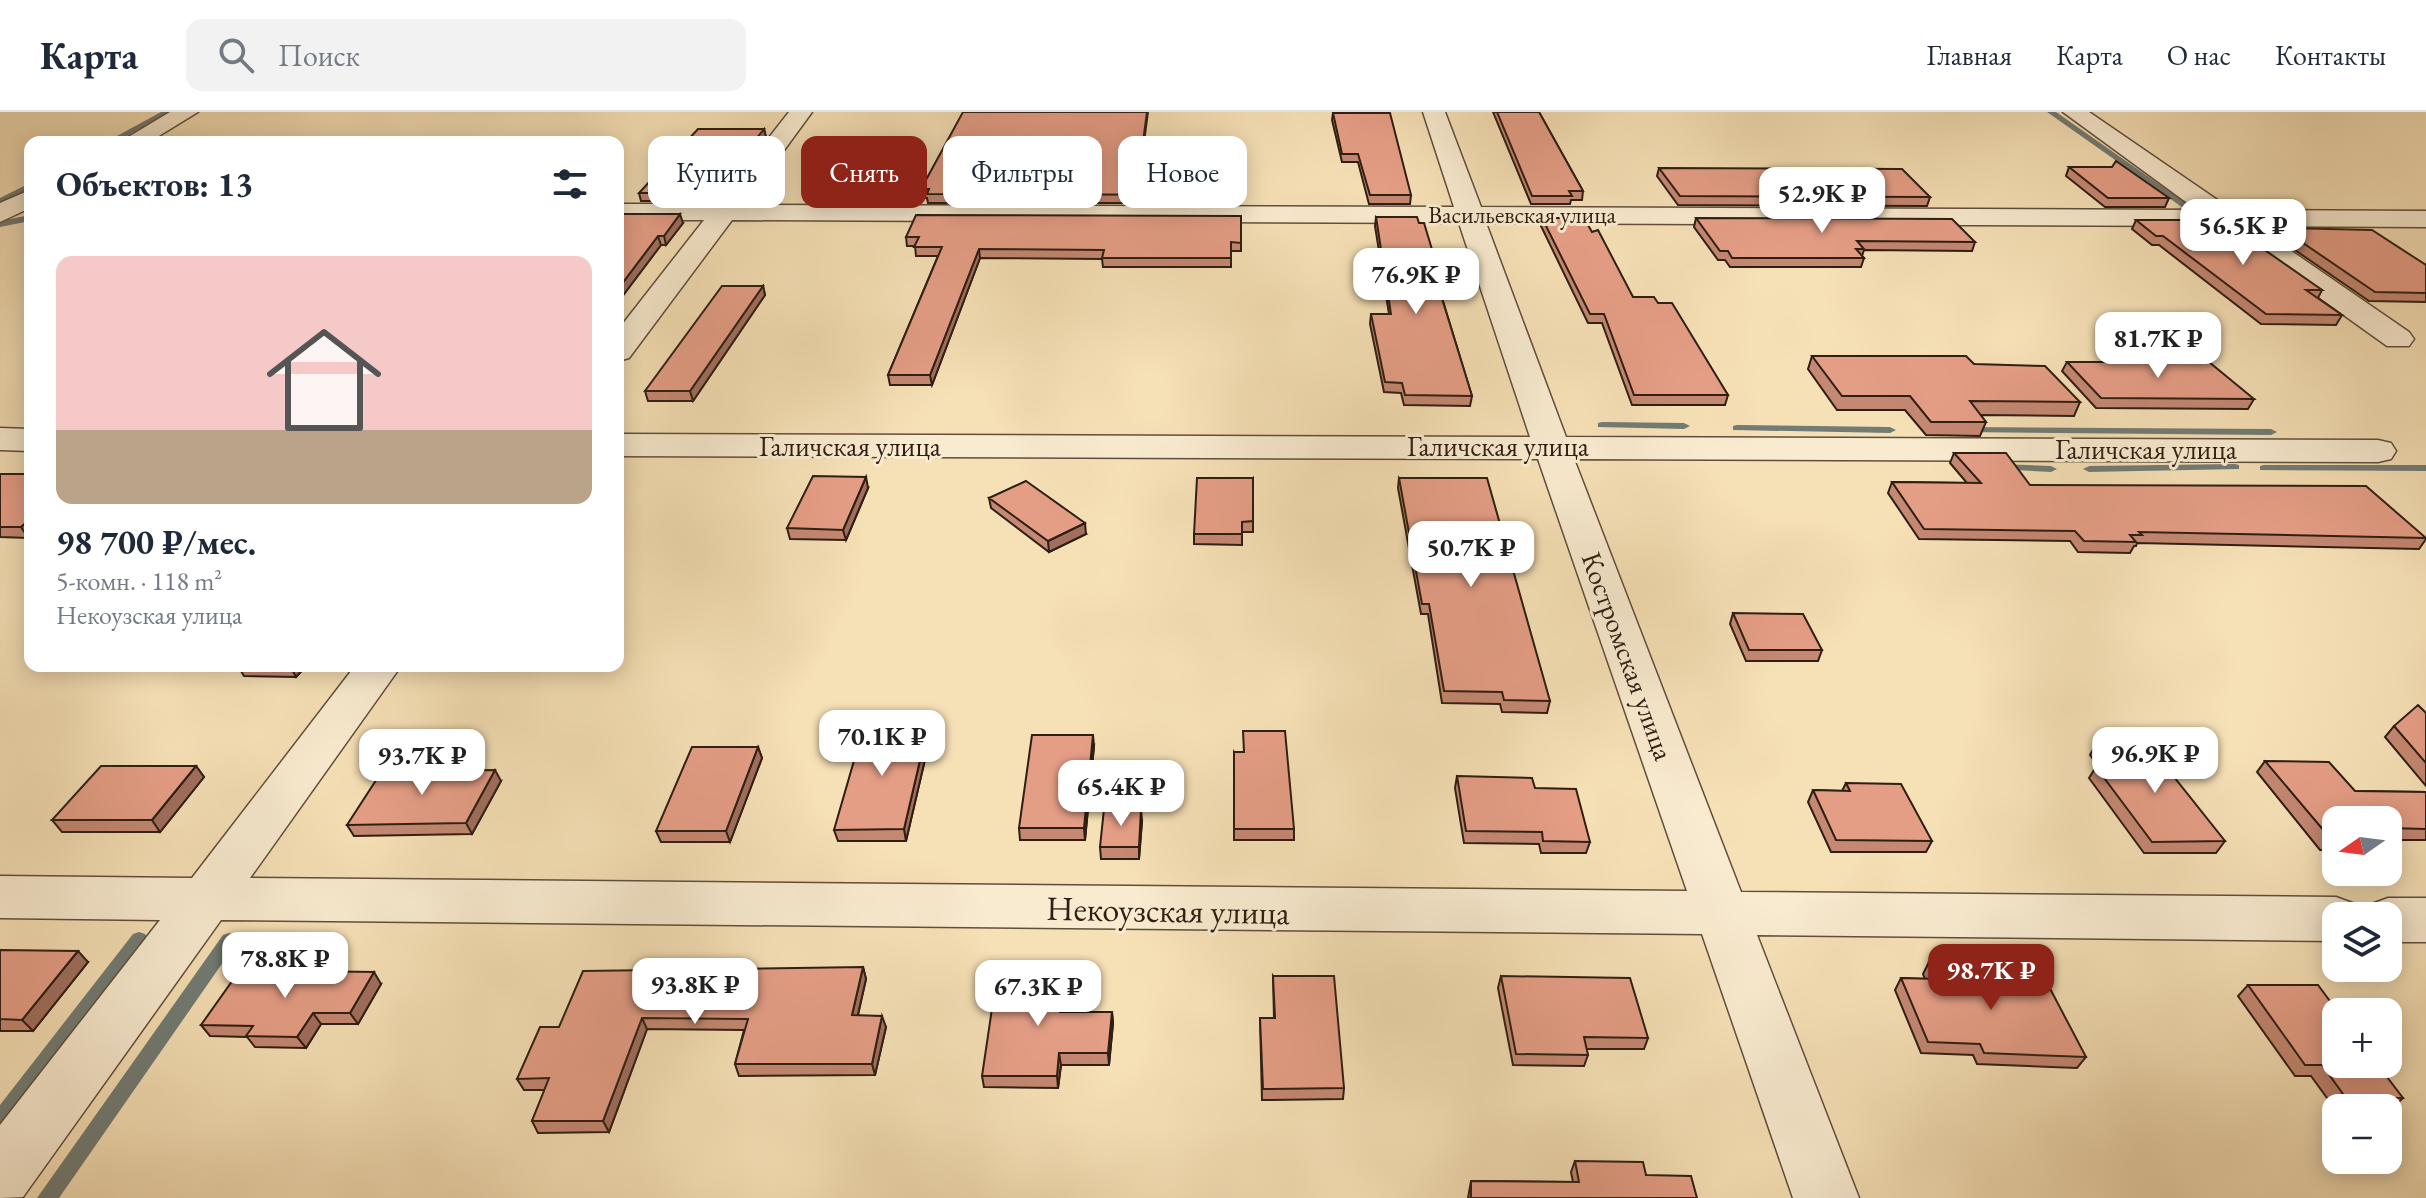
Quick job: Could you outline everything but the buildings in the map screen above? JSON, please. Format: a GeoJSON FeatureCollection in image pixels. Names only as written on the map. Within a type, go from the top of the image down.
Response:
{"type":"FeatureCollection","features":[{"type":"Feature","properties":{"kind":"street"},"geometry":{"type":"LineString","coordinates":[[143,136],[187,112]]}},
{"type":"Feature","properties":{"kind":"street"},"geometry":{"type":"LineString","coordinates":[[624,343],[801,112]]}},
{"type":"Feature","properties":{"kind":"street","name":"Костромская улица"},"geometry":{"type":"LineString","coordinates":[[1434,112],[1551,446],[1826,1198]]}},
{"type":"Feature","properties":{"kind":"street"},"geometry":{"type":"LineString","coordinates":[[2074,112],[2398,339]]}},
{"type":"Feature","properties":{"kind":"street","name":"Васильевская улица"},"geometry":{"type":"LineString","coordinates":[[624,212],[2426,219]]}},
{"type":"Feature","properties":{"kind":"street"},"geometry":{"type":"LineString","coordinates":[[0,439],[24,440]]}},
{"type":"Feature","properties":{"kind":"street","name":"Галичская улица"},"geometry":{"type":"LineString","coordinates":[[624,445],[2378,451]]}},
{"type":"Feature","properties":{"kind":"street"},"geometry":{"type":"LineString","coordinates":[[0,1175],[375,672]]}},
{"type":"Feature","properties":{"kind":"street","name":"Некоузская улица"},"geometry":{"type":"LineString","coordinates":[[0,897],[2322,919]]}},
{"type":"Feature","properties":{"kind":"street"},"geometry":{"type":"LineString","coordinates":[[2402,920],[2426,920]]}},
{"type":"Feature","properties":{"kind":"waterway"},"geometry":{"type":"LineString","coordinates":[[121,136],[166,112]]}},
{"type":"Feature","properties":{"kind":"waterway"},"geometry":{"type":"LineString","coordinates":[[2051,112],[2192,210]]}},
{"type":"Feature","properties":{"kind":"waterway"},"geometry":{"type":"LineString","coordinates":[[0,201],[24,188]]}},
{"type":"Feature","properties":{"kind":"waterway"},"geometry":{"type":"LineString","coordinates":[[0,224],[24,219]]}},
{"type":"Feature","properties":{"kind":"waterway"},"geometry":{"type":"LineString","coordinates":[[1602,425],[1684,426]]}},
{"type":"Feature","properties":{"kind":"waterway"},"geometry":{"type":"LineString","coordinates":[[1737,428],[1890,430]]}},
{"type":"Feature","properties":{"kind":"waterway"},"geometry":{"type":"LineString","coordinates":[[1963,430],[2271,432]]}},
{"type":"Feature","properties":{"kind":"waterway"},"geometry":{"type":"LineString","coordinates":[[1998,467],[2051,469]]}},
{"type":"Feature","properties":{"kind":"waterway"},"geometry":{"type":"LineString","coordinates":[[2089,469],[2235,467]]}},
{"type":"Feature","properties":{"kind":"waterway"},"geometry":{"type":"LineString","coordinates":[[2264,468],[2426,468]]}},
{"type":"Feature","properties":{"kind":"waterway"},"geometry":{"type":"LineString","coordinates":[[0,1120],[139,939]]}},
{"type":"Feature","properties":{"kind":"waterway"},"geometry":{"type":"LineString","coordinates":[[47,1198],[229,940]]}}]}
